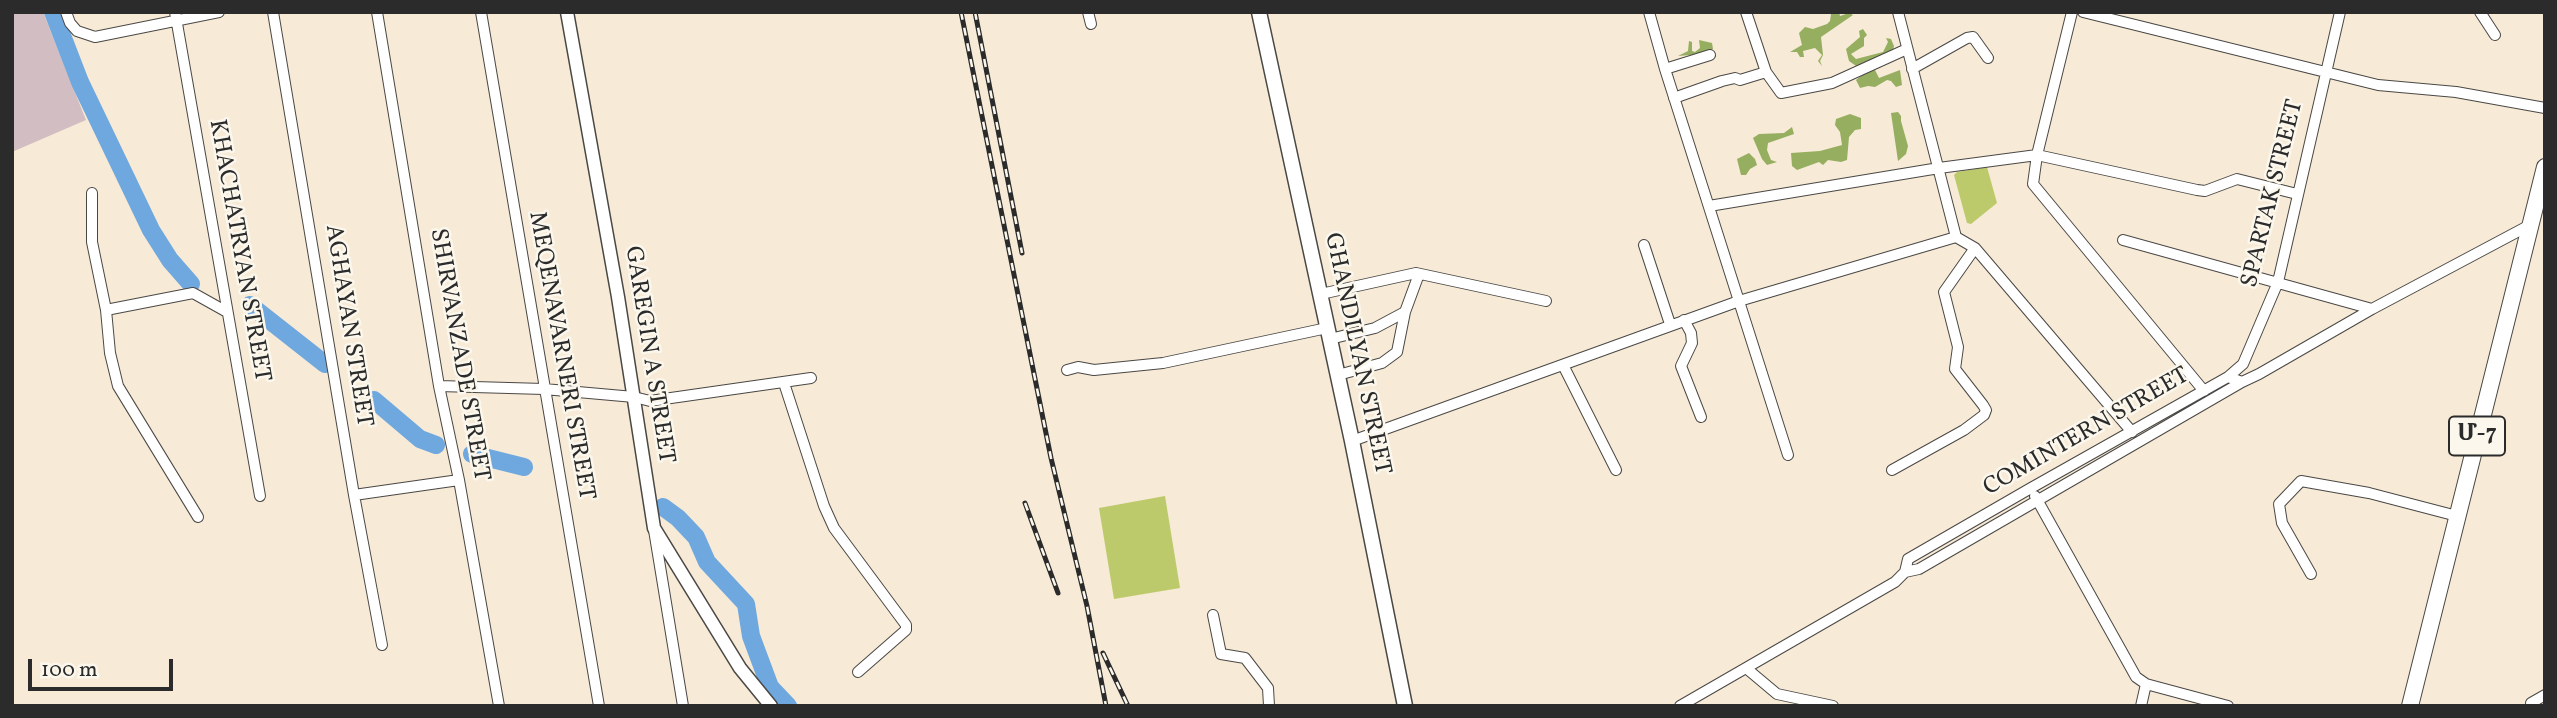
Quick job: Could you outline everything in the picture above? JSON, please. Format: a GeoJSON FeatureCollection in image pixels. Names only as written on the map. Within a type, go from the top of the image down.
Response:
{"type":"FeatureCollection","features":[{"type":"Feature","properties":{"kind":"highway","name":"Մ-7"},"geometry":{"type":"LineString","coordinates":[[2410,706],[2536,217],[2545,167]]}},
{"type":"Feature","properties":{"kind":"main road","name":"GHANDILYAN STREET"},"geometry":{"type":"LineString","coordinates":[[1261,13],[1405,706]]}},
{"type":"Feature","properties":{"kind":"street"},"geometry":{"type":"LineString","coordinates":[[66,12],[77,31],[95,37],[176,16],[219,12]]}},
{"type":"Feature","properties":{"kind":"street","name":"AGHAYAN STREET"},"geometry":{"type":"LineString","coordinates":[[273,12],[354,495],[382,645]]}},
{"type":"Feature","properties":{"kind":"street","name":"SHIRVANZADE STREET"},"geometry":{"type":"LineString","coordinates":[[377,12],[439,386],[459,480],[499,706]]}},
{"type":"Feature","properties":{"kind":"street","name":"MEQENAVARNERI STREET"},"geometry":{"type":"LineString","coordinates":[[481,12],[599,706]]}},
{"type":"Feature","properties":{"kind":"street","name":"GAREGIN A STREET"},"geometry":{"type":"LineString","coordinates":[[567,12],[634,397],[683,706]]}},
{"type":"Feature","properties":{"kind":"street"},"geometry":{"type":"LineString","coordinates":[[1088,12],[1091,24]]}},
{"type":"Feature","properties":{"kind":"street"},"geometry":{"type":"LineString","coordinates":[[1649,12],[1788,455]]}},
{"type":"Feature","properties":{"kind":"street"},"geometry":{"type":"LineString","coordinates":[[1746,12],[1766,72],[1780,93],[1832,83],[1907,49]]}},
{"type":"Feature","properties":{"kind":"street"},"geometry":{"type":"LineString","coordinates":[[1898,12],[1956,237],[1975,248],[2132,432]]}},
{"type":"Feature","properties":{"kind":"street"},"geometry":{"type":"LineString","coordinates":[[2072,12],[2036,155],[2033,184],[2204,391]]}},
{"type":"Feature","properties":{"kind":"street"},"geometry":{"type":"LineString","coordinates":[[2083,12],[2378,85],[2456,92],[2545,108]]}},
{"type":"Feature","properties":{"kind":"street","name":"SPARTAK STREET"},"geometry":{"type":"LineString","coordinates":[[2228,377],[2244,364],[2278,282],[2340,12]]}},
{"type":"Feature","properties":{"kind":"street"},"geometry":{"type":"LineString","coordinates":[[2480,12],[2495,34]]}},
{"type":"Feature","properties":{"kind":"street","name":"KHACHATRYAN STREET"},"geometry":{"type":"LineString","coordinates":[[176,16],[260,496]]}},
{"type":"Feature","properties":{"kind":"street"},"geometry":{"type":"LineString","coordinates":[[1912,69],[1973,37],[1988,58]]}},
{"type":"Feature","properties":{"kind":"street"},"geometry":{"type":"LineString","coordinates":[[1665,69],[1710,55]]}},
{"type":"Feature","properties":{"kind":"street"},"geometry":{"type":"LineString","coordinates":[[1674,98],[1723,80],[1740,80],[1766,72]]}},
{"type":"Feature","properties":{"kind":"street"},"geometry":{"type":"LineString","coordinates":[[1709,206],[1939,168],[2036,155],[2197,190],[2205,191],[2237,178],[2297,194]]}},
{"type":"Feature","properties":{"kind":"street"},"geometry":{"type":"LineString","coordinates":[[92,193],[92,242],[118,386],[198,517]]}},
{"type":"Feature","properties":{"kind":"street"},"geometry":{"type":"LineString","coordinates":[[1905,572],[1919,569],[2242,382],[2536,217]]}},
{"type":"Feature","properties":{"kind":"street"},"geometry":{"type":"LineString","coordinates":[[1352,441],[1670,324],[1956,237]]}},
{"type":"Feature","properties":{"kind":"street"},"geometry":{"type":"LineString","coordinates":[[2123,240],[2372,309]]}},
{"type":"Feature","properties":{"kind":"street"},"geometry":{"type":"LineString","coordinates":[[1644,245],[1670,324]]}},
{"type":"Feature","properties":{"kind":"street"},"geometry":{"type":"LineString","coordinates":[[1892,470],[1964,430],[1984,415],[1986,410],[1955,369],[1958,346],[1944,292],[1975,248]]}},
{"type":"Feature","properties":{"kind":"street"},"geometry":{"type":"LineString","coordinates":[[1321,294],[1419,274],[1546,301]]}},
{"type":"Feature","properties":{"kind":"street"},"geometry":{"type":"LineString","coordinates":[[1338,375],[1382,363],[1396,352],[1405,312],[1419,274]]}},
{"type":"Feature","properties":{"kind":"street"},"geometry":{"type":"LineString","coordinates":[[106,310],[193,293],[227,312]]}},
{"type":"Feature","properties":{"kind":"street"},"geometry":{"type":"LineString","coordinates":[[1067,370],[1078,367],[1094,370],[1163,363],[1329,333],[1376,328],[1405,312]]}},
{"type":"Feature","properties":{"kind":"street"},"geometry":{"type":"LineString","coordinates":[[1684,320],[1691,333],[1692,343],[1681,366],[1701,417]]}},
{"type":"Feature","properties":{"kind":"street"},"geometry":{"type":"LineString","coordinates":[[1563,365],[1616,470]]}},
{"type":"Feature","properties":{"kind":"street","name":"COMINTERN STREET"},"geometry":{"type":"LineString","coordinates":[[1680,706],[1895,582],[1905,572],[1908,559],[2031,488],[2228,377],[2242,382]]}},
{"type":"Feature","properties":{"kind":"street"},"geometry":{"type":"LineString","coordinates":[[439,386],[544,389],[634,397],[650,401],[811,378]]}},
{"type":"Feature","properties":{"kind":"street"},"geometry":{"type":"LineString","coordinates":[[784,383],[824,506],[834,528],[906,625],[906,630],[858,672]]}},
{"type":"Feature","properties":{"kind":"street"},"geometry":{"type":"LineString","coordinates":[[354,495],[459,480]]}},
{"type":"Feature","properties":{"kind":"street"},"geometry":{"type":"LineString","coordinates":[[2311,574],[2283,523],[2279,504],[2301,481],[2369,493],[2457,516]]}},
{"type":"Feature","properties":{"kind":"street"},"geometry":{"type":"LineString","coordinates":[[2031,488],[2136,677],[2146,684],[2228,706]]}},
{"type":"Feature","properties":{"kind":"street"},"geometry":{"type":"LineString","coordinates":[[653,528],[740,668],[771,706]]}},
{"type":"Feature","properties":{"kind":"street"},"geometry":{"type":"LineString","coordinates":[[1213,615],[1221,654],[1245,658],[1268,688],[1269,706]]}},
{"type":"Feature","properties":{"kind":"street"},"geometry":{"type":"LineString","coordinates":[[1746,668],[1777,694],[1833,706]]}},
{"type":"Feature","properties":{"kind":"street"},"geometry":{"type":"LineString","coordinates":[[2141,706],[2146,684]]}},
{"type":"Feature","properties":{"kind":"street"},"geometry":{"type":"LineString","coordinates":[[2531,703],[2545,695]]}},
{"type":"Feature","properties":{"kind":"shaded area"},"geometry":{"type":"Polygon","coordinates":[[[12,12],[43,12],[86,120],[12,152],[12,12]]]}},
{"type":"Feature","properties":{"kind":"green space"},"geometry":{"type":"Polygon","coordinates":[[[1834,12],[1839,12],[1840,16],[1849,13],[1853,15],[1821,37],[1823,55],[1820,61],[1822,66],[1818,61],[1822,55],[1815,48],[1803,51],[1804,57],[1800,57],[1797,52],[1790,52],[1802,45],[1799,33],[1805,27],[1813,29],[1827,24],[1834,12]]]}},
{"type":"Feature","properties":{"kind":"green space"},"geometry":{"type":"Polygon","coordinates":[[[1863,29],[1867,35],[1864,38],[1864,46],[1851,54],[1856,59],[1883,52],[1888,42],[1886,38],[1891,39],[1894,46],[1893,51],[1859,68],[1849,61],[1846,49],[1860,37],[1859,31],[1863,29]]]}},
{"type":"Feature","properties":{"kind":"green space"},"geometry":{"type":"Polygon","coordinates":[[[1699,40],[1712,43],[1713,49],[1703,54],[1678,56],[1688,51],[1689,41],[1692,42],[1692,51],[1695,52],[1700,48],[1699,40]]]}},
{"type":"Feature","properties":{"kind":"green space"},"geometry":{"type":"Polygon","coordinates":[[[1875,70],[1879,78],[1900,70],[1902,85],[1896,87],[1887,80],[1875,87],[1860,88],[1856,80],[1867,71],[1875,70]]]}},
{"type":"Feature","properties":{"kind":"green space"},"geometry":{"type":"Polygon","coordinates":[[[1898,112],[1908,146],[1906,154],[1898,161],[1891,113],[1898,112]]]}},
{"type":"Feature","properties":{"kind":"green space"},"geometry":{"type":"Polygon","coordinates":[[[1850,114],[1861,118],[1861,129],[1855,130],[1849,137],[1847,160],[1828,160],[1823,165],[1819,162],[1797,170],[1792,166],[1791,153],[1820,151],[1842,145],[1840,132],[1835,125],[1836,119],[1850,114]]]}},
{"type":"Feature","properties":{"kind":"green space"},"geometry":{"type":"Polygon","coordinates":[[[1792,127],[1794,134],[1768,143],[1767,150],[1771,160],[1777,162],[1767,165],[1753,138],[1759,134],[1784,133],[1792,127]]]}},
{"type":"Feature","properties":{"kind":"green space"},"geometry":{"type":"Polygon","coordinates":[[[1749,153],[1757,165],[1746,175],[1741,175],[1737,159],[1749,153]]]}},
{"type":"Feature","properties":{"kind":"green space"},"geometry":{"type":"Polygon","coordinates":[[[1987,167],[1997,203],[1971,224],[1967,223],[1954,175],[1957,172],[1987,167]]]}},
{"type":"Feature","properties":{"kind":"green space"},"geometry":{"type":"Polygon","coordinates":[[[1165,496],[1180,588],[1114,599],[1099,508],[1165,496]]]}},
{"type":"Feature","properties":{"kind":"waterway"},"geometry":{"type":"LineString","coordinates":[[53,12],[80,82],[151,230],[170,260],[191,284]]}},
{"type":"Feature","properties":{"kind":"waterway"},"geometry":{"type":"LineString","coordinates":[[250,305],[325,364]]}},
{"type":"Feature","properties":{"kind":"waterway"},"geometry":{"type":"LineString","coordinates":[[374,400],[420,439],[436,445]]}},
{"type":"Feature","properties":{"kind":"waterway"},"geometry":{"type":"LineString","coordinates":[[472,454],[524,467]]}},
{"type":"Feature","properties":{"kind":"waterway"},"geometry":{"type":"LineString","coordinates":[[663,507],[696,537],[707,562],[746,604],[751,636],[770,687],[788,706]]}},
{"type":"Feature","properties":{"kind":"railway"},"geometry":{"type":"LineString","coordinates":[[961,12],[1051,458],[1087,606],[1106,706]]}},
{"type":"Feature","properties":{"kind":"railway"},"geometry":{"type":"LineString","coordinates":[[975,12],[1022,253]]}},
{"type":"Feature","properties":{"kind":"railway"},"geometry":{"type":"LineString","coordinates":[[1025,503],[1058,593]]}},
{"type":"Feature","properties":{"kind":"railway"},"geometry":{"type":"LineString","coordinates":[[1103,653],[1128,706]]}}]}
